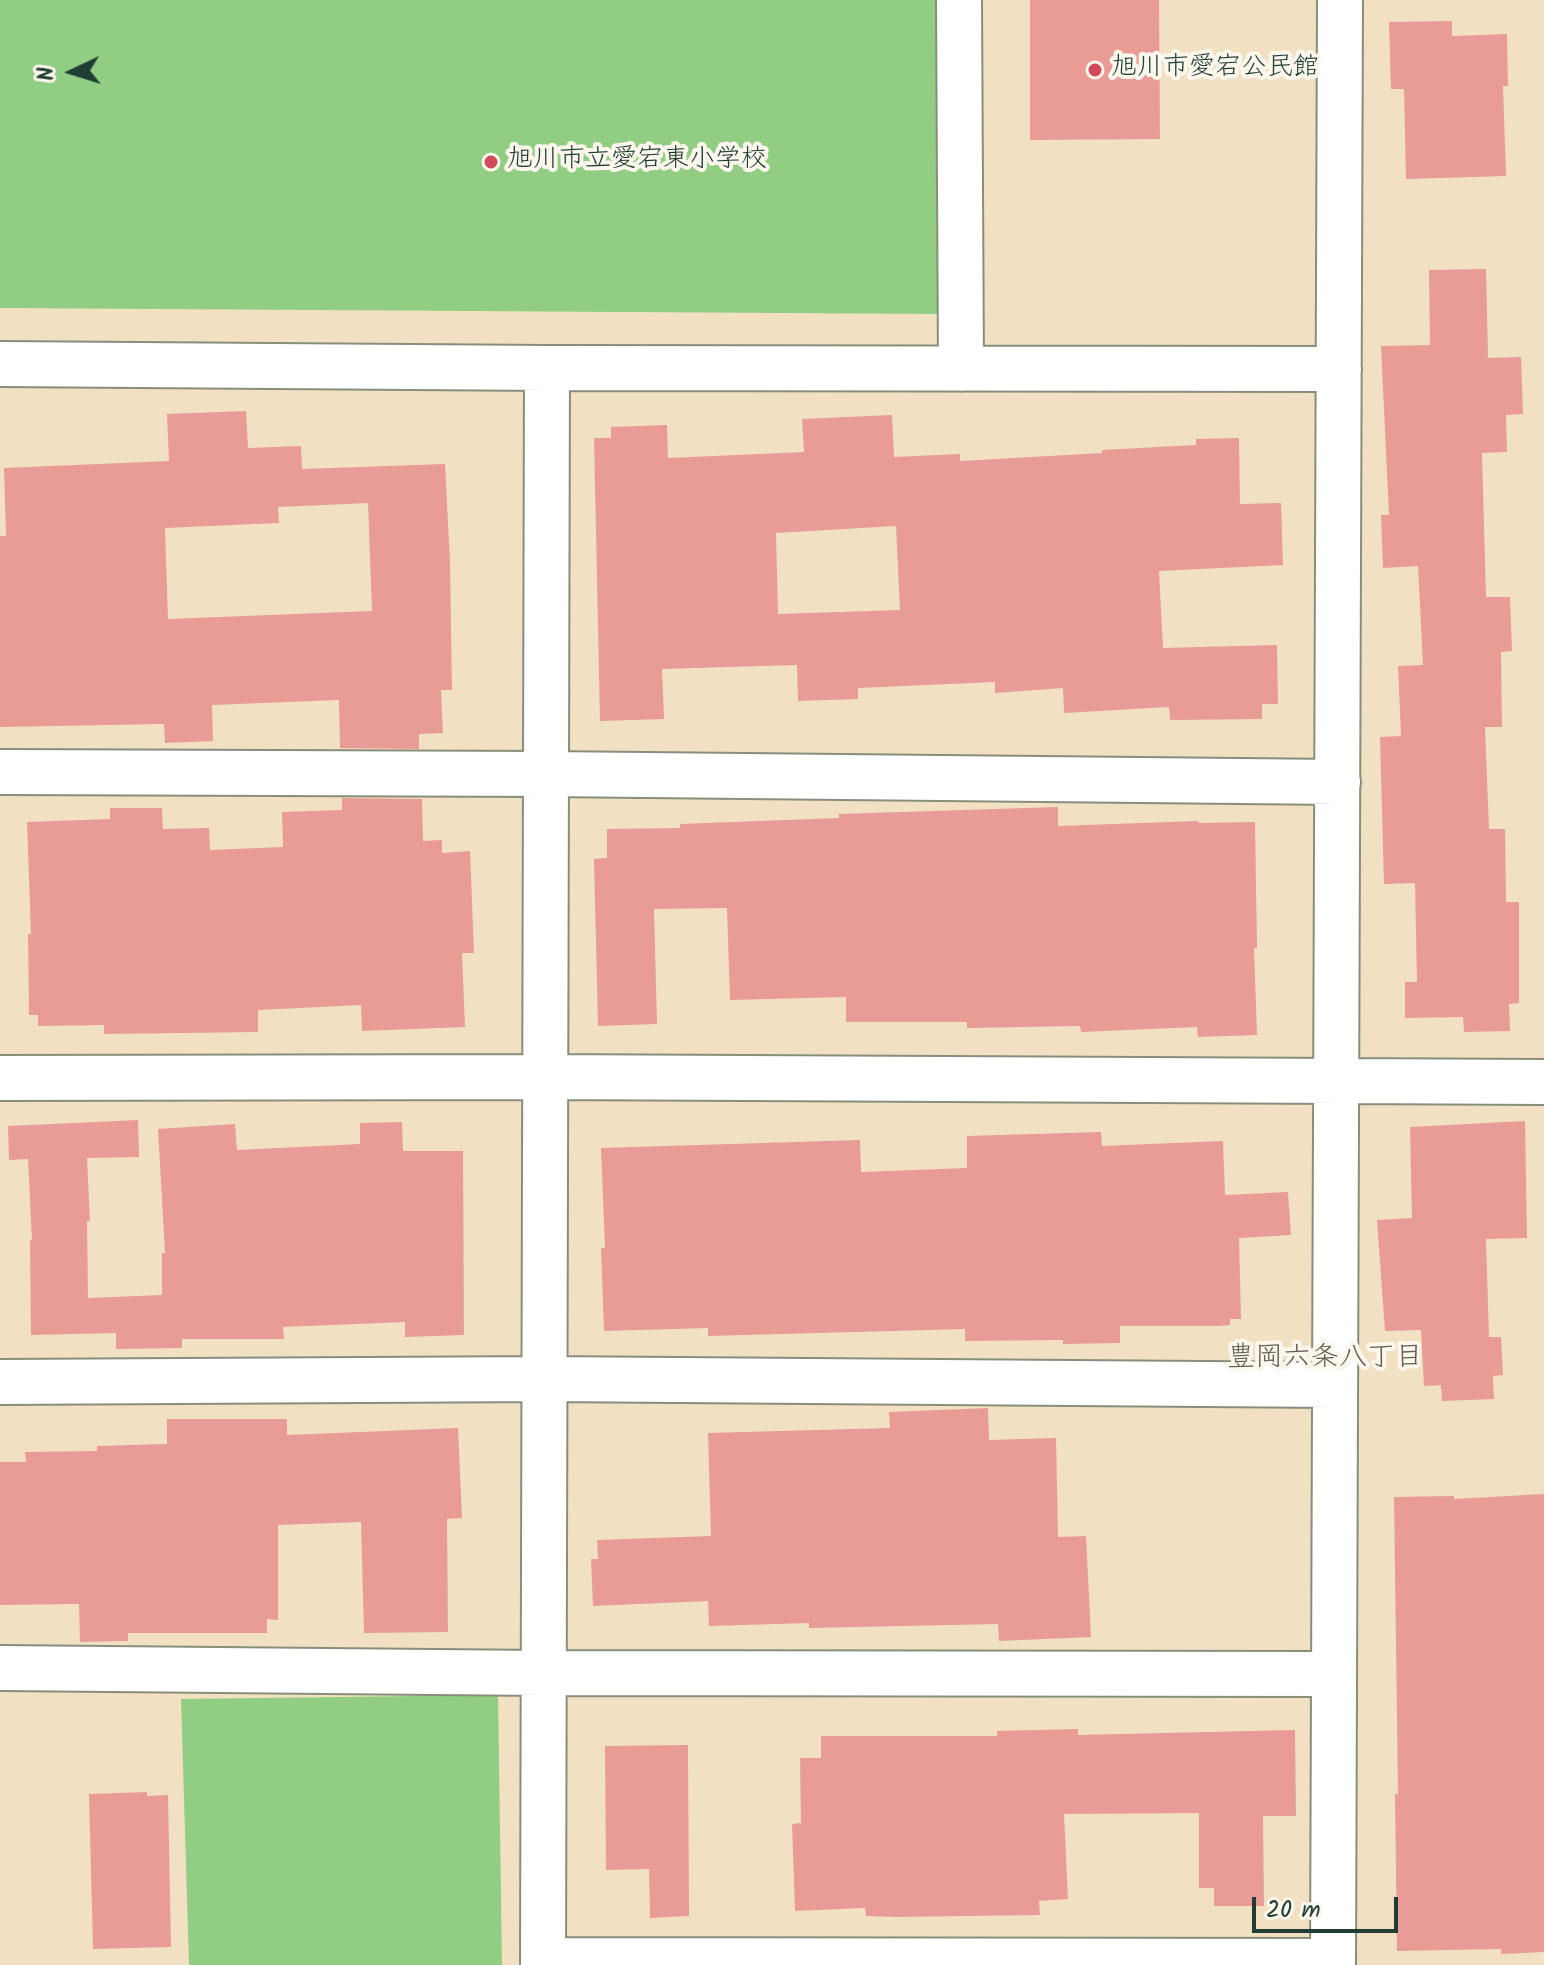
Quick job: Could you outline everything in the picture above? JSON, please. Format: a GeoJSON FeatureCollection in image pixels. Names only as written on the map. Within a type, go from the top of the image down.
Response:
{"type":"FeatureCollection","features":[{"type":"Feature","properties":{"kind":"street"},"geometry":{"type":"LineString","coordinates":[[959,0],[961,369]]}},
{"type":"Feature","properties":{"kind":"street"},"geometry":{"type":"LineString","coordinates":[[547,368],[543,1962],[1333,1963],[1340,0]]}},
{"type":"Feature","properties":{"kind":"street"},"geometry":{"type":"LineString","coordinates":[[0,364],[1339,369]]}},
{"type":"Feature","properties":{"kind":"street"},"geometry":{"type":"LineString","coordinates":[[0,772],[1338,782]]}},
{"type":"Feature","properties":{"kind":"street"},"geometry":{"type":"LineString","coordinates":[[0,1078],[545,1077],[1544,1082]]}},
{"type":"Feature","properties":{"kind":"street"},"geometry":{"type":"LineString","coordinates":[[0,1382],[545,1379],[1335,1385]]}},
{"type":"Feature","properties":{"kind":"street"},"geometry":{"type":"LineString","coordinates":[[0,1668],[544,1673],[1334,1674]]}},
{"type":"Feature","properties":{"kind":"green space","name":"旭川市立愛宕東小学校"},"geometry":{"type":"Polygon","coordinates":[[[0,0],[941,0],[940,314],[0,308],[0,0]]]}},
{"type":"Feature","properties":{"kind":"green space"},"geometry":{"type":"Polygon","coordinates":[[[498,1695],[502,1965],[189,1965],[181,1699],[498,1695]]]}},
{"type":"Feature","properties":{"kind":"building","name":"旭川市愛宕公民館"},"geometry":{"type":"Polygon","coordinates":[[[1030,0],[1159,0],[1160,139],[1030,140],[1030,0]]]}},
{"type":"Feature","properties":{"kind":"building"},"geometry":{"type":"Polygon","coordinates":[[[1452,21],[1452,36],[1507,34],[1508,86],[1503,86],[1506,176],[1406,179],[1404,89],[1391,89],[1389,22],[1452,21]]]}},
{"type":"Feature","properties":{"kind":"building"},"geometry":{"type":"Polygon","coordinates":[[[1486,269],[1488,358],[1521,357],[1523,414],[1506,415],[1507,452],[1482,453],[1486,597],[1510,597],[1512,651],[1501,652],[1502,727],[1485,727],[1489,829],[1505,829],[1506,902],[1519,902],[1519,1003],[1509,1004],[1510,1031],[1464,1032],[1463,1017],[1405,1018],[1405,982],[1417,982],[1415,883],[1384,884],[1380,737],[1401,736],[1398,666],[1423,665],[1418,566],[1383,568],[1381,515],[1389,515],[1381,346],[1430,345],[1429,270],[1486,269]]]}},
{"type":"Feature","properties":{"kind":"building"},"geometry":{"type":"Polygon","coordinates":[[[246,411],[248,448],[301,446],[302,469],[445,464],[452,690],[441,690],[443,733],[419,734],[419,749],[340,748],[339,700],[212,705],[213,741],[165,743],[164,724],[0,727],[0,536],[6,536],[4,468],[169,461],[167,414],[246,411]],[[368,503],[278,507],[279,523],[165,528],[168,619],[372,611],[368,503]]]}},
{"type":"Feature","properties":{"kind":"building"},"geometry":{"type":"Polygon","coordinates":[[[892,415],[894,457],[960,454],[960,461],[1102,453],[1102,450],[1196,445],[1196,439],[1239,438],[1240,504],[1281,503],[1283,565],[1159,571],[1163,648],[1277,645],[1278,704],[1262,704],[1262,719],[1170,720],[1169,707],[1064,713],[1063,688],[995,693],[995,682],[858,688],[858,699],[798,701],[797,665],[662,669],[664,719],[600,721],[594,438],[611,438],[611,427],[667,425],[668,458],[804,452],[802,419],[892,415]],[[896,526],[776,533],[778,614],[900,610],[896,526]]]}},
{"type":"Feature","properties":{"kind":"building"},"geometry":{"type":"Polygon","coordinates":[[[342,798],[422,799],[423,841],[442,840],[442,853],[470,851],[474,953],[462,953],[465,1027],[362,1031],[361,1005],[258,1010],[258,1032],[104,1034],[104,1025],[38,1026],[38,1015],[29,1015],[28,934],[31,934],[27,822],[110,819],[110,808],[162,808],[163,829],[209,828],[210,850],[283,847],[282,812],[342,810],[342,798]]]}},
{"type":"Feature","properties":{"kind":"building"},"geometry":{"type":"Polygon","coordinates":[[[1058,807],[1058,826],[1255,822],[1257,1035],[1198,1037],[1197,1027],[1081,1032],[1080,1026],[967,1028],[967,1022],[846,1022],[846,997],[730,1000],[727,908],[654,909],[657,1024],[598,1026],[594,859],[607,858],[607,829],[680,828],[680,824],[839,818],[839,814],[1058,807]]]}},
{"type":"Feature","properties":{"kind":"building"},"geometry":{"type":"Polygon","coordinates":[[[138,1120],[139,1157],[87,1158],[90,1221],[87,1221],[88,1298],[162,1295],[162,1253],[165,1253],[158,1129],[235,1124],[237,1150],[360,1144],[360,1123],[402,1122],[403,1151],[463,1151],[464,1335],[405,1337],[405,1322],[283,1327],[284,1339],[182,1339],[182,1348],[116,1349],[116,1333],[31,1335],[32,1240],[28,1159],[9,1160],[8,1126],[138,1120]]]}},
{"type":"Feature","properties":{"kind":"building"},"geometry":{"type":"Polygon","coordinates":[[[1525,1121],[1527,1238],[1486,1239],[1489,1337],[1501,1337],[1503,1375],[1493,1376],[1494,1399],[1442,1401],[1441,1385],[1424,1386],[1421,1330],[1385,1331],[1377,1220],[1412,1218],[1410,1127],[1525,1121]]]}},
{"type":"Feature","properties":{"kind":"building"},"geometry":{"type":"Polygon","coordinates":[[[1101,1132],[1102,1146],[1223,1141],[1225,1195],[1288,1192],[1291,1235],[1239,1238],[1241,1319],[1230,1319],[1230,1325],[1219,1326],[1120,1326],[1120,1343],[965,1341],[965,1329],[708,1336],[708,1328],[604,1331],[601,1148],[860,1140],[861,1172],[967,1168],[967,1136],[1101,1132]]]}},
{"type":"Feature","properties":{"kind":"building"},"geometry":{"type":"Polygon","coordinates":[[[988,1408],[989,1440],[1056,1438],[1058,1537],[1086,1536],[1091,1637],[999,1641],[998,1624],[809,1628],[809,1623],[709,1626],[708,1601],[593,1606],[591,1559],[598,1559],[597,1540],[711,1536],[708,1433],[890,1428],[889,1412],[988,1408]]]}},
{"type":"Feature","properties":{"kind":"building"},"geometry":{"type":"Polygon","coordinates":[[[167,1419],[287,1419],[287,1435],[458,1428],[462,1518],[447,1519],[448,1632],[364,1633],[361,1522],[278,1525],[278,1620],[267,1619],[267,1633],[128,1633],[128,1641],[80,1642],[79,1604],[0,1605],[0,1462],[26,1462],[25,1452],[97,1451],[97,1446],[167,1444],[167,1419]]]}},
{"type":"Feature","properties":{"kind":"building"},"geometry":{"type":"Polygon","coordinates":[[[1544,1494],[1544,1952],[1501,1954],[1501,1949],[1397,1951],[1394,1497],[1454,1496],[1454,1499],[1544,1494]]]}},
{"type":"Feature","properties":{"kind":"building"},"geometry":{"type":"Polygon","coordinates":[[[1078,1729],[1078,1735],[1295,1730],[1296,1816],[1263,1816],[1264,1906],[1214,1906],[1214,1888],[1199,1888],[1199,1813],[1064,1814],[1068,1899],[1039,1901],[1040,1915],[895,1917],[866,1916],[865,1908],[795,1911],[792,1824],[801,1823],[800,1758],[821,1758],[821,1736],[997,1736],[997,1731],[1078,1729]]]}},
{"type":"Feature","properties":{"kind":"building"},"geometry":{"type":"Polygon","coordinates":[[[688,1745],[689,1916],[650,1918],[649,1869],[606,1870],[605,1746],[688,1745]]]}},
{"type":"Feature","properties":{"kind":"building"},"geometry":{"type":"Polygon","coordinates":[[[147,1792],[147,1796],[168,1795],[171,1947],[93,1949],[89,1794],[147,1792]]]}},
{"type":"Feature","properties":{"kind":"place","name":"旭川市愛宕公民館"},"geometry":{"type":"Point","coordinates":[1095,70]}},
{"type":"Feature","properties":{"kind":"place","name":"旭川市立愛宕東小学校"},"geometry":{"type":"Point","coordinates":[491,162]}},
{"type":"Feature","properties":{"kind":"district","name":"豊岡六条八丁目"},"geometry":{"type":"Point","coordinates":[1325,1360]}}]}
